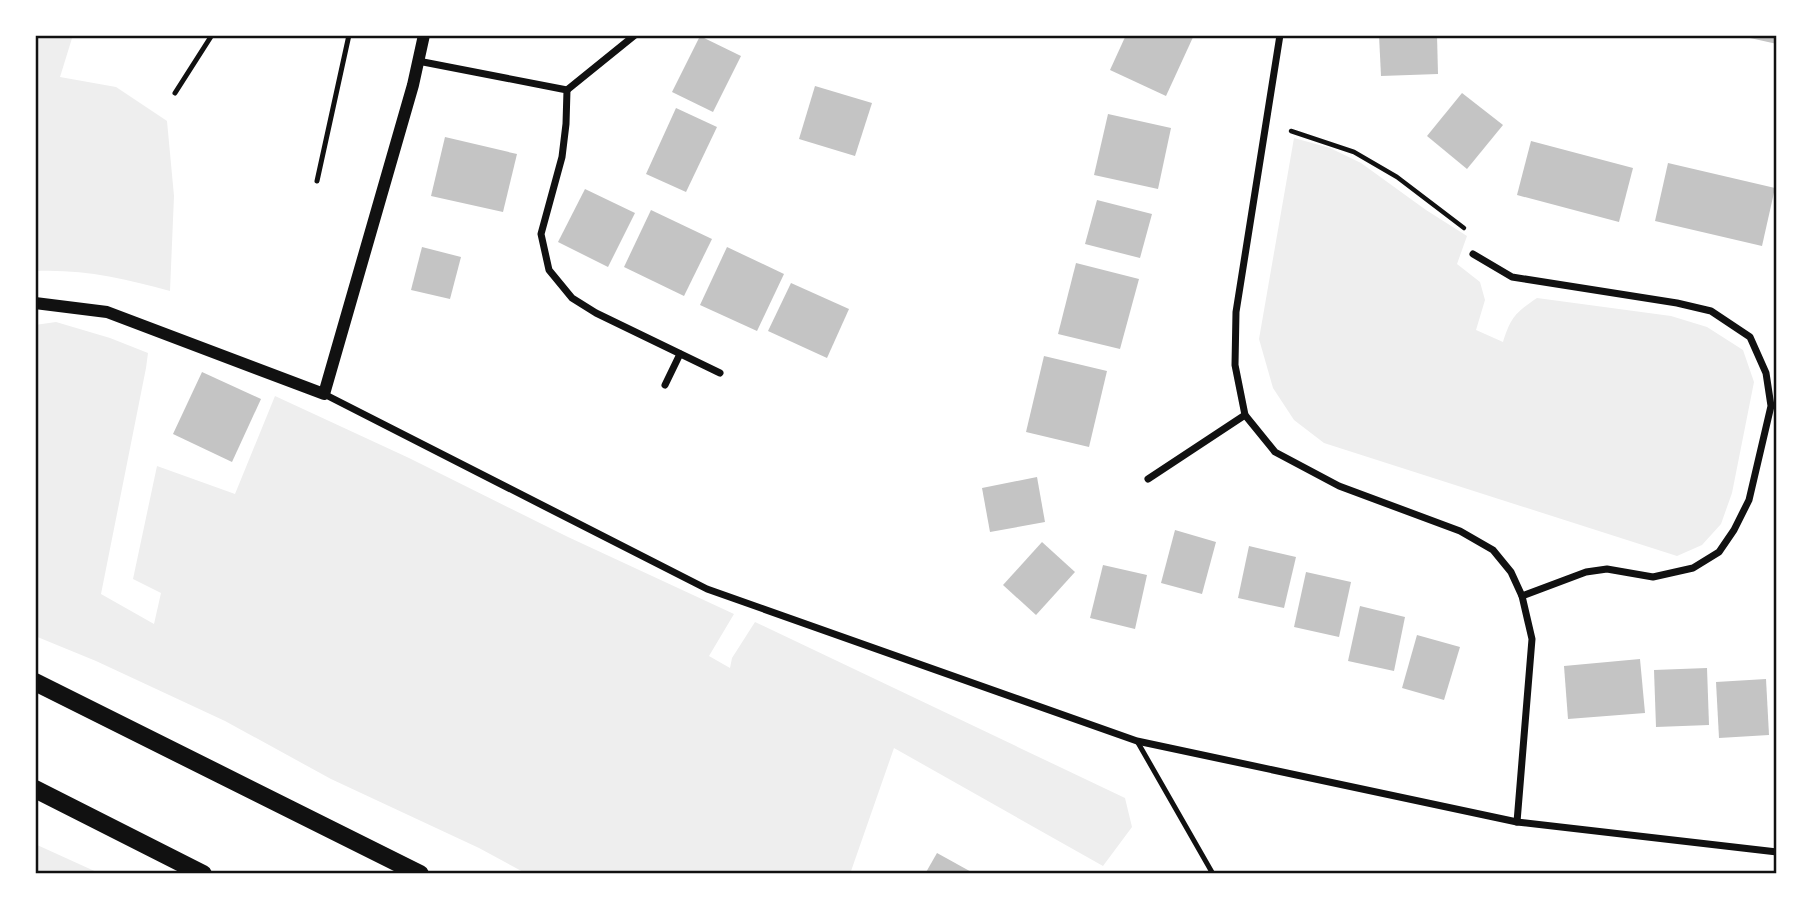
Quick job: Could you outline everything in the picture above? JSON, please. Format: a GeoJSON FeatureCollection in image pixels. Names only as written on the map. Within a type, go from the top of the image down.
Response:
{"type":"FeatureCollection","features":[{"type":"Feature","properties":{"kind":"main road"},"geometry":{"type":"LineString","coordinates":[[35,682],[420,874]]}},
{"type":"Feature","properties":{"kind":"main road"},"geometry":{"type":"LineString","coordinates":[[35,789],[203,874]]}},
{"type":"Feature","properties":{"kind":"street"},"geometry":{"type":"LineString","coordinates":[[324,394],[413,85],[424,35]]}},
{"type":"Feature","properties":{"kind":"street"},"geometry":{"type":"LineString","coordinates":[[635,35],[567,90],[562,157],[541,234],[549,270],[572,298],[596,313],[720,373]]}},
{"type":"Feature","properties":{"kind":"street"},"geometry":{"type":"LineString","coordinates":[[1280,35],[1237,312],[1235,365],[1245,415],[1275,452],[1339,486],[1460,531],[1493,550],[1511,572],[1522,596],[1532,639],[1517,822]]}},
{"type":"Feature","properties":{"kind":"street"},"geometry":{"type":"LineString","coordinates":[[418,61],[567,90]]}},
{"type":"Feature","properties":{"kind":"street"},"geometry":{"type":"LineString","coordinates":[[1473,254],[1512,277],[1677,303],[1711,311],[1750,337],[1768,384],[1771,406],[1749,500],[1719,552],[1693,568],[1653,577],[1607,569],[1586,572],[1522,596]]}},
{"type":"Feature","properties":{"kind":"street"},"geometry":{"type":"LineString","coordinates":[[35,303],[107,312],[324,394],[707,589],[1137,741],[1517,822],[1777,852]]}},
{"type":"Feature","properties":{"kind":"street"},"geometry":{"type":"LineString","coordinates":[[665,386],[680,354]]}},
{"type":"Feature","properties":{"kind":"street"},"geometry":{"type":"LineString","coordinates":[[1148,478],[1245,415]]}},
{"type":"Feature","properties":{"kind":"lane"},"geometry":{"type":"LineString","coordinates":[[175,93],[212,35]]}},
{"type":"Feature","properties":{"kind":"lane"},"geometry":{"type":"LineString","coordinates":[[317,181],[349,35]]}},
{"type":"Feature","properties":{"kind":"lane"},"geometry":{"type":"LineString","coordinates":[[1137,741],[1213,874]]}},
{"type":"Feature","properties":{"kind":"path"},"geometry":{"type":"LineString","coordinates":[[1266,124],[1354,152],[1397,177],[1469,232],[1473,254]]}},
{"type":"Feature","properties":{"kind":"shaded area"},"geometry":{"type":"Polygon","coordinates":[[[35,35],[73,35],[60,77],[116,87],[167,121],[174,196],[170,291],[103,275],[35,271],[35,35]]]}},
{"type":"Feature","properties":{"kind":"shaded area"},"geometry":{"type":"Polygon","coordinates":[[[1294,138],[1330,148],[1361,163],[1467,236],[1457,264],[1480,282],[1485,300],[1476,330],[1503,342],[1515,316],[1537,298],[1671,316],[1707,327],[1743,350],[1754,382],[1732,493],[1721,524],[1702,545],[1677,556],[1324,443],[1294,420],[1273,388],[1259,339],[1294,138]]]}},
{"type":"Feature","properties":{"kind":"shaded area"},"geometry":{"type":"Polygon","coordinates":[[[56,322],[148,353],[101,594],[154,624],[161,593],[133,579],[157,466],[235,494],[275,396],[734,614],[709,656],[730,668],[732,658],[755,622],[1125,798],[1132,827],[1103,866],[894,748],[850,874],[527,874],[479,848],[331,779],[225,721],[35,636],[35,325],[56,322]]]}},
{"type":"Feature","properties":{"kind":"shaded area"},"geometry":{"type":"Polygon","coordinates":[[[35,844],[101,874],[35,874],[35,844]]]}},
{"type":"Feature","properties":{"kind":"building"},"geometry":{"type":"Polygon","coordinates":[[[1126,35],[1194,35],[1166,96],[1110,70],[1126,35]]]}},
{"type":"Feature","properties":{"kind":"building"},"geometry":{"type":"Polygon","coordinates":[[[1379,35],[1437,35],[1438,74],[1381,76],[1379,35]]]}},
{"type":"Feature","properties":{"kind":"building"},"geometry":{"type":"Polygon","coordinates":[[[1777,35],[1777,44],[1741,36],[1777,35]]]}},
{"type":"Feature","properties":{"kind":"building"},"geometry":{"type":"Polygon","coordinates":[[[700,36],[741,56],[713,112],[672,92],[700,36]]]}},
{"type":"Feature","properties":{"kind":"building"},"geometry":{"type":"Polygon","coordinates":[[[815,86],[872,103],[855,156],[799,139],[815,86]]]}},
{"type":"Feature","properties":{"kind":"building"},"geometry":{"type":"Polygon","coordinates":[[[1462,93],[1503,125],[1467,169],[1427,136],[1462,93]]]}},
{"type":"Feature","properties":{"kind":"building"},"geometry":{"type":"Polygon","coordinates":[[[676,108],[717,127],[686,192],[646,174],[676,108]]]}},
{"type":"Feature","properties":{"kind":"building"},"geometry":{"type":"Polygon","coordinates":[[[1108,114],[1171,128],[1158,189],[1094,175],[1108,114]]]}},
{"type":"Feature","properties":{"kind":"building"},"geometry":{"type":"Polygon","coordinates":[[[445,137],[517,154],[503,212],[431,196],[445,137]]]}},
{"type":"Feature","properties":{"kind":"building"},"geometry":{"type":"Polygon","coordinates":[[[1531,141],[1633,168],[1619,222],[1517,195],[1531,141]]]}},
{"type":"Feature","properties":{"kind":"building"},"geometry":{"type":"Polygon","coordinates":[[[1668,163],[1775,188],[1762,246],[1655,221],[1668,163]]]}},
{"type":"Feature","properties":{"kind":"building"},"geometry":{"type":"Polygon","coordinates":[[[585,189],[635,213],[608,267],[558,242],[585,189]]]}},
{"type":"Feature","properties":{"kind":"building"},"geometry":{"type":"Polygon","coordinates":[[[1097,200],[1152,214],[1140,258],[1085,244],[1097,200]]]}},
{"type":"Feature","properties":{"kind":"building"},"geometry":{"type":"Polygon","coordinates":[[[651,210],[712,239],[684,296],[624,267],[651,210]]]}},
{"type":"Feature","properties":{"kind":"building"},"geometry":{"type":"Polygon","coordinates":[[[422,247],[461,257],[450,299],[411,290],[422,247]]]}},
{"type":"Feature","properties":{"kind":"building"},"geometry":{"type":"Polygon","coordinates":[[[727,247],[784,274],[757,331],[700,305],[727,247]]]}},
{"type":"Feature","properties":{"kind":"building"},"geometry":{"type":"Polygon","coordinates":[[[1076,263],[1139,279],[1120,349],[1058,334],[1076,263]]]}},
{"type":"Feature","properties":{"kind":"building"},"geometry":{"type":"Polygon","coordinates":[[[791,283],[849,309],[827,358],[768,331],[791,283]]]}},
{"type":"Feature","properties":{"kind":"building"},"geometry":{"type":"Polygon","coordinates":[[[1044,356],[1107,371],[1089,447],[1026,432],[1044,356]]]}},
{"type":"Feature","properties":{"kind":"building"},"geometry":{"type":"Polygon","coordinates":[[[202,372],[261,399],[232,462],[173,434],[202,372]]]}},
{"type":"Feature","properties":{"kind":"building"},"geometry":{"type":"Polygon","coordinates":[[[1037,477],[1045,522],[990,532],[982,488],[1037,477]]]}},
{"type":"Feature","properties":{"kind":"building"},"geometry":{"type":"Polygon","coordinates":[[[1175,530],[1216,542],[1202,594],[1161,583],[1175,530]]]}},
{"type":"Feature","properties":{"kind":"building"},"geometry":{"type":"Polygon","coordinates":[[[1042,542],[1075,572],[1036,615],[1003,585],[1042,542]]]}},
{"type":"Feature","properties":{"kind":"building"},"geometry":{"type":"Polygon","coordinates":[[[1249,546],[1296,557],[1284,608],[1238,598],[1249,546]]]}},
{"type":"Feature","properties":{"kind":"building"},"geometry":{"type":"Polygon","coordinates":[[[1103,565],[1147,575],[1135,629],[1090,618],[1103,565]]]}},
{"type":"Feature","properties":{"kind":"building"},"geometry":{"type":"Polygon","coordinates":[[[1306,572],[1351,582],[1339,637],[1294,627],[1306,572]]]}},
{"type":"Feature","properties":{"kind":"building"},"geometry":{"type":"Polygon","coordinates":[[[1360,606],[1405,617],[1394,671],[1348,661],[1360,606]]]}},
{"type":"Feature","properties":{"kind":"building"},"geometry":{"type":"Polygon","coordinates":[[[1417,635],[1460,647],[1444,700],[1402,688],[1417,635]]]}},
{"type":"Feature","properties":{"kind":"building"},"geometry":{"type":"Polygon","coordinates":[[[1640,659],[1645,713],[1568,719],[1564,666],[1640,659]]]}},
{"type":"Feature","properties":{"kind":"building"},"geometry":{"type":"Polygon","coordinates":[[[1707,668],[1709,725],[1656,727],[1654,670],[1707,668]]]}},
{"type":"Feature","properties":{"kind":"building"},"geometry":{"type":"Polygon","coordinates":[[[1766,679],[1769,735],[1719,738],[1716,682],[1766,679]]]}},
{"type":"Feature","properties":{"kind":"building"},"geometry":{"type":"Polygon","coordinates":[[[937,853],[975,874],[925,874],[937,853]]]}}]}
